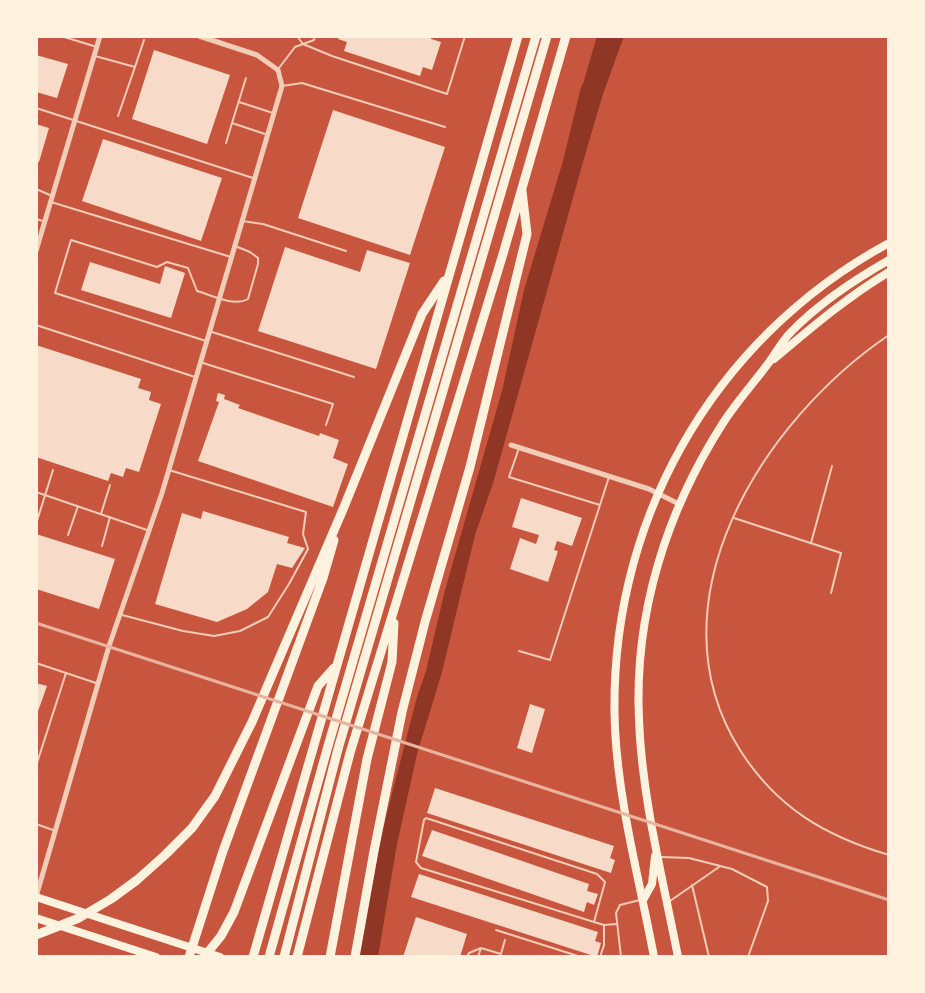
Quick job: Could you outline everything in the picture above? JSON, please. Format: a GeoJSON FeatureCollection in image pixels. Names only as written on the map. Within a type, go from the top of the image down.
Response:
{"type":"FeatureCollection","features":[{"type":"Feature","properties":{"kind":"highway"},"geometry":{"type":"LineString","coordinates":[[254,952],[518,36]]}},
{"type":"Feature","properties":{"kind":"highway"},"geometry":{"type":"LineString","coordinates":[[348,696],[536,36]]}},
{"type":"Feature","properties":{"kind":"highway"},"geometry":{"type":"LineString","coordinates":[[269,954],[548,36]]}},
{"type":"Feature","properties":{"kind":"highway"},"geometry":{"type":"LineString","coordinates":[[297,957],[350,753],[566,36]]}},
{"type":"Feature","properties":{"kind":"highway"},"geometry":{"type":"LineString","coordinates":[[355,957],[402,712],[425,622],[470,467],[527,234],[522,187]]}},
{"type":"Feature","properties":{"kind":"highway"},"geometry":{"type":"LineString","coordinates":[[36,935],[79,918],[111,899],[165,855],[192,828],[215,796],[234,762],[344,507],[422,314],[449,273]]}},
{"type":"Feature","properties":{"kind":"highway"},"geometry":{"type":"LineString","coordinates":[[189,957],[223,851],[323,578],[344,507]]}},
{"type":"Feature","properties":{"kind":"highway"},"geometry":{"type":"LineString","coordinates":[[330,957],[367,759],[392,662],[394,612]]}},
{"type":"Feature","properties":{"kind":"highway"},"geometry":{"type":"LineString","coordinates":[[204,957],[221,936],[237,904],[318,686],[336,666]]}},
{"type":"Feature","properties":{"kind":"highway"},"geometry":{"type":"LineString","coordinates":[[284,956],[333,747]]}},
{"type":"Feature","properties":{"kind":"main road"},"geometry":{"type":"LineString","coordinates":[[654,957],[620,776],[615,727],[618,647],[626,592],[644,526],[657,494],[694,425],[719,389],[748,354],[772,328],[814,292],[857,261],[889,243]]}},
{"type":"Feature","properties":{"kind":"main road"},"geometry":{"type":"LineString","coordinates":[[678,957],[641,756],[639,665],[651,588],[679,504],[720,428],[789,334],[800,323],[847,286],[889,260]]}},
{"type":"Feature","properties":{"kind":"main road"},"geometry":{"type":"LineString","coordinates":[[766,366],[824,317],[889,272]]}},
{"type":"Feature","properties":{"kind":"main road"},"geometry":{"type":"LineString","coordinates":[[643,900],[652,884],[657,848]]}},
{"type":"Feature","properties":{"kind":"main road"},"geometry":{"type":"LineString","coordinates":[[36,897],[220,957]]}},
{"type":"Feature","properties":{"kind":"main road"},"geometry":{"type":"LineString","coordinates":[[36,918],[156,957]]}},
{"type":"Feature","properties":{"kind":"street"},"geometry":{"type":"LineString","coordinates":[[37,248],[100,36]]}},
{"type":"Feature","properties":{"kind":"street"},"geometry":{"type":"LineString","coordinates":[[36,897],[99,684],[169,470],[282,86],[278,70],[257,55],[200,36]]}},
{"type":"Feature","properties":{"kind":"street"},"geometry":{"type":"LineString","coordinates":[[511,446],[609,477],[679,504]]}},
{"type":"Feature","properties":{"kind":"lane"},"geometry":{"type":"LineString","coordinates":[[61,36],[97,47]]}},
{"type":"Feature","properties":{"kind":"lane"},"geometry":{"type":"LineString","coordinates":[[297,36],[303,44],[332,56],[447,94],[465,36]]}},
{"type":"Feature","properties":{"kind":"lane"},"geometry":{"type":"LineString","coordinates":[[278,70],[295,47],[314,40],[315,36]]}},
{"type":"Feature","properties":{"kind":"lane"},"geometry":{"type":"LineString","coordinates":[[118,116],[144,40]]}},
{"type":"Feature","properties":{"kind":"lane"},"geometry":{"type":"LineString","coordinates":[[94,56],[135,67]]}},
{"type":"Feature","properties":{"kind":"lane"},"geometry":{"type":"LineString","coordinates":[[226,143],[246,78]]}},
{"type":"Feature","properties":{"kind":"lane"},"geometry":{"type":"LineString","coordinates":[[282,86],[302,83],[445,128]]}},
{"type":"Feature","properties":{"kind":"lane"},"geometry":{"type":"LineString","coordinates":[[239,102],[274,113]]}},
{"type":"Feature","properties":{"kind":"lane"},"geometry":{"type":"LineString","coordinates":[[36,108],[255,178]]}},
{"type":"Feature","properties":{"kind":"lane"},"geometry":{"type":"LineString","coordinates":[[232,123],[268,135]]}},
{"type":"Feature","properties":{"kind":"lane"},"geometry":{"type":"LineString","coordinates":[[36,189],[52,199],[231,257]]}},
{"type":"Feature","properties":{"kind":"lane"},"geometry":{"type":"LineString","coordinates":[[36,219],[45,222]]}},
{"type":"Feature","properties":{"kind":"lane"},"geometry":{"type":"LineString","coordinates":[[243,221],[263,224],[346,251]]}},
{"type":"Feature","properties":{"kind":"lane"},"geometry":{"type":"LineString","coordinates":[[206,341],[55,293],[71,240],[157,267],[167,262],[188,268],[197,291],[232,301],[244,301],[248,298],[258,258],[235,246]]}},
{"type":"Feature","properties":{"kind":"lane"},"geometry":{"type":"LineString","coordinates":[[36,325],[195,377]]}},
{"type":"Feature","properties":{"kind":"lane"},"geometry":{"type":"LineString","coordinates":[[209,331],[354,377]]}},
{"type":"Feature","properties":{"kind":"lane"},"geometry":{"type":"LineString","coordinates":[[889,335],[841,372],[801,413],[764,461],[734,518],[713,573],[706,621],[710,672],[717,701],[728,729],[757,774],[793,810],[818,827],[842,839],[889,855]]}},
{"type":"Feature","properties":{"kind":"lane"},"geometry":{"type":"LineString","coordinates":[[200,362],[333,404],[326,425]]}},
{"type":"Feature","properties":{"kind":"lane"},"geometry":{"type":"LineString","coordinates":[[519,448],[509,477],[600,505]]}},
{"type":"Feature","properties":{"kind":"lane"},"geometry":{"type":"LineString","coordinates":[[811,543],[832,466]]}},
{"type":"Feature","properties":{"kind":"lane"},"geometry":{"type":"LineString","coordinates":[[36,524],[53,470]]}},
{"type":"Feature","properties":{"kind":"lane"},"geometry":{"type":"LineString","coordinates":[[121,615],[183,631],[213,636],[240,631],[268,617],[308,549],[303,534],[306,512],[169,470]]}},
{"type":"Feature","properties":{"kind":"lane"},"geometry":{"type":"LineString","coordinates":[[519,651],[550,660],[609,477]]}},
{"type":"Feature","properties":{"kind":"lane"},"geometry":{"type":"LineString","coordinates":[[101,514],[110,485]]}},
{"type":"Feature","properties":{"kind":"lane"},"geometry":{"type":"LineString","coordinates":[[36,492],[150,531]]}},
{"type":"Feature","properties":{"kind":"lane"},"geometry":{"type":"LineString","coordinates":[[68,535],[78,506]]}},
{"type":"Feature","properties":{"kind":"lane"},"geometry":{"type":"LineString","coordinates":[[102,546],[110,518]]}},
{"type":"Feature","properties":{"kind":"lane"},"geometry":{"type":"LineString","coordinates":[[734,518],[841,552],[831,593]]}},
{"type":"Feature","properties":{"kind":"lane"},"geometry":{"type":"LineString","coordinates":[[36,663],[99,684]]}},
{"type":"Feature","properties":{"kind":"lane"},"geometry":{"type":"LineString","coordinates":[[36,766],[66,673]]}},
{"type":"Feature","properties":{"kind":"lane"},"geometry":{"type":"LineString","coordinates":[[594,922],[605,882],[597,874],[487,837],[426,818],[424,820],[416,862],[421,868],[594,922],[604,925],[617,924]]}},
{"type":"Feature","properties":{"kind":"lane"},"geometry":{"type":"LineString","coordinates":[[36,825],[56,831]]}},
{"type":"Feature","properties":{"kind":"lane"},"geometry":{"type":"LineString","coordinates":[[658,857],[689,858],[732,869],[767,887],[768,901],[748,957]]}},
{"type":"Feature","properties":{"kind":"lane"},"geometry":{"type":"LineString","coordinates":[[667,903],[720,866]]}},
{"type":"Feature","properties":{"kind":"lane"},"geometry":{"type":"LineString","coordinates":[[692,885],[709,957]]}},
{"type":"Feature","properties":{"kind":"lane"},"geometry":{"type":"LineString","coordinates":[[621,957],[615,913],[620,904],[643,900]]}},
{"type":"Feature","properties":{"kind":"lane"},"geometry":{"type":"LineString","coordinates":[[600,957],[604,945],[604,925]]}},
{"type":"Feature","properties":{"kind":"lane"},"geometry":{"type":"LineString","coordinates":[[496,930],[581,957]]}},
{"type":"Feature","properties":{"kind":"lane"},"geometry":{"type":"LineString","coordinates":[[467,957],[469,953],[481,948],[500,956],[505,940]]}},
{"type":"Feature","properties":{"kind":"lane"},"geometry":{"type":"LineString","coordinates":[[478,957],[481,948]]}},
{"type":"Feature","properties":{"kind":"shaded area"},"geometry":{"type":"Polygon","coordinates":[[[597,36],[624,36],[603,94],[494,480],[475,535],[442,672],[417,754],[397,844],[378,957],[359,957],[382,832],[417,697],[426,671],[444,594],[502,391],[524,290],[563,161],[581,87],[597,36]]]}},
{"type":"Feature","properties":{"kind":"building"},"geometry":{"type":"Polygon","coordinates":[[[339,36],[432,36],[431,39],[441,42],[432,70],[423,67],[420,76],[344,51],[347,42],[338,39],[339,36]]]}},
{"type":"Feature","properties":{"kind":"building"},"geometry":{"type":"Polygon","coordinates":[[[154,50],[230,75],[207,144],[132,119],[154,50]]]}},
{"type":"Feature","properties":{"kind":"building"},"geometry":{"type":"Polygon","coordinates":[[[36,55],[68,64],[57,98],[36,92],[36,55]]]}},
{"type":"Feature","properties":{"kind":"building"},"geometry":{"type":"Polygon","coordinates":[[[333,110],[445,147],[410,255],[298,218],[333,110]]]}},
{"type":"Feature","properties":{"kind":"building"},"geometry":{"type":"Polygon","coordinates":[[[36,124],[49,128],[39,162],[36,162],[36,124]]]}},
{"type":"Feature","properties":{"kind":"building"},"geometry":{"type":"Polygon","coordinates":[[[103,139],[222,178],[201,241],[82,201],[103,139]]]}},
{"type":"Feature","properties":{"kind":"building"},"geometry":{"type":"Polygon","coordinates":[[[285,247],[360,272],[367,250],[410,263],[376,369],[258,331],[285,247]]]}},
{"type":"Feature","properties":{"kind":"building"},"geometry":{"type":"Polygon","coordinates":[[[90,262],[160,284],[165,266],[185,273],[171,318],[81,290],[90,262]]]}},
{"type":"Feature","properties":{"kind":"building"},"geometry":{"type":"Polygon","coordinates":[[[36,345],[141,379],[138,388],[151,392],[149,400],[161,404],[139,472],[126,468],[123,477],[111,473],[108,481],[36,457],[36,345]]]}},
{"type":"Feature","properties":{"kind":"building"},"geometry":{"type":"Polygon","coordinates":[[[218,393],[225,395],[224,399],[240,405],[238,408],[319,436],[320,433],[339,440],[333,458],[348,464],[333,507],[198,461],[219,402],[216,401],[218,393]]]}},
{"type":"Feature","properties":{"kind":"building"},"geometry":{"type":"Polygon","coordinates":[[[521,498],[582,518],[572,546],[557,541],[554,550],[558,551],[548,582],[510,569],[520,538],[536,544],[539,535],[512,527],[521,498]]]}},
{"type":"Feature","properties":{"kind":"building"},"geometry":{"type":"Polygon","coordinates":[[[203,511],[289,537],[287,543],[305,548],[292,568],[277,564],[268,592],[247,609],[217,622],[155,604],[182,513],[201,519],[203,511]]]}},
{"type":"Feature","properties":{"kind":"building"},"geometry":{"type":"Polygon","coordinates":[[[36,534],[115,559],[99,609],[36,589],[36,534]]]}},
{"type":"Feature","properties":{"kind":"building"},"geometry":{"type":"Polygon","coordinates":[[[36,683],[47,686],[36,717],[36,683]]]}},
{"type":"Feature","properties":{"kind":"building"},"geometry":{"type":"Polygon","coordinates":[[[530,704],[545,709],[532,753],[517,748],[530,704]]]}},
{"type":"Feature","properties":{"kind":"building"},"geometry":{"type":"Polygon","coordinates":[[[435,788],[614,846],[610,858],[615,860],[611,873],[427,813],[435,788]]]}},
{"type":"Feature","properties":{"kind":"building"},"geometry":{"type":"Polygon","coordinates":[[[432,830],[589,884],[587,891],[598,894],[594,905],[587,902],[584,912],[422,856],[432,830]]]}},
{"type":"Feature","properties":{"kind":"building"},"geometry":{"type":"Polygon","coordinates":[[[419,874],[598,932],[595,941],[601,943],[597,957],[411,897],[419,874]]]}},
{"type":"Feature","properties":{"kind":"building"},"geometry":{"type":"Polygon","coordinates":[[[416,917],[467,934],[460,957],[403,957],[416,917]]]}},
{"type":"Feature","properties":{"kind":"railway"},"geometry":{"type":"LineString","coordinates":[[36,623],[889,900]]}}]}
